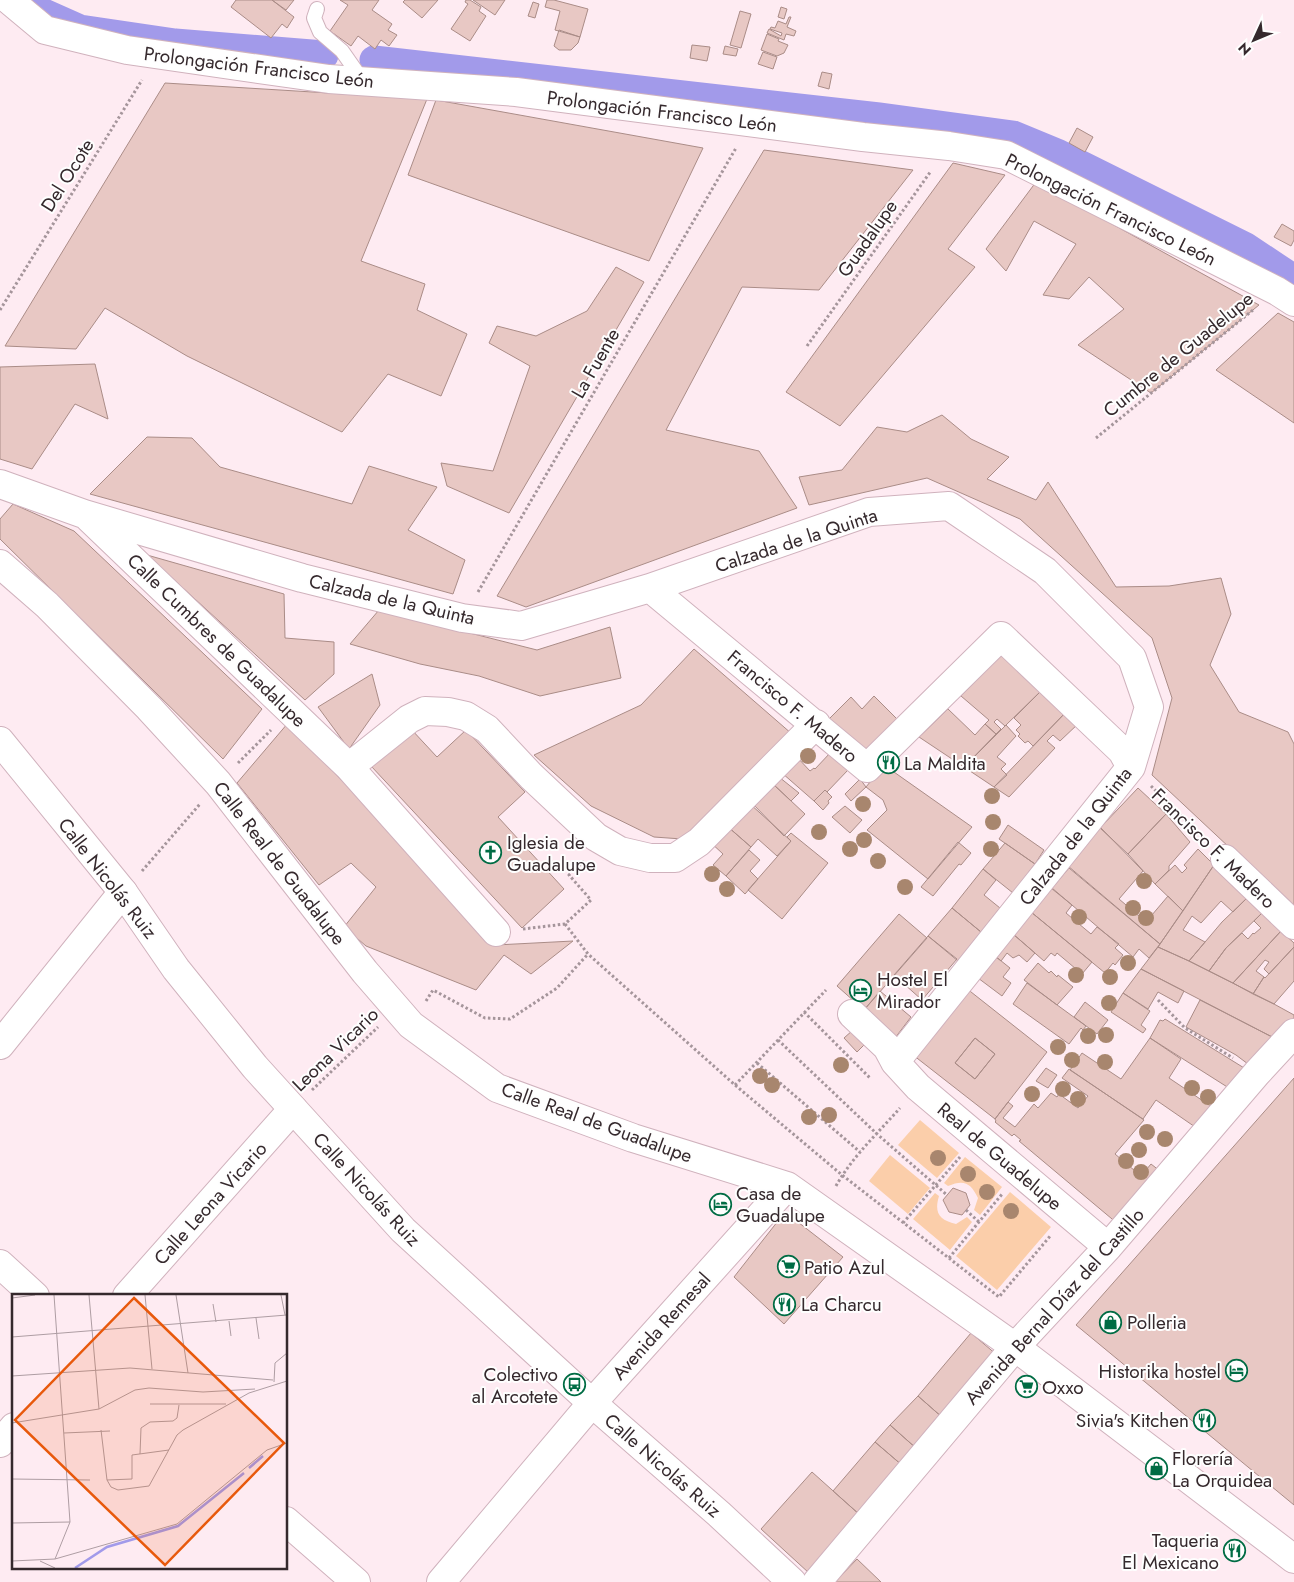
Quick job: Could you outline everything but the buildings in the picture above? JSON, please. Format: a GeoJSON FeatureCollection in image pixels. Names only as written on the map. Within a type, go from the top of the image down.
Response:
{"type":"FeatureCollection","features":[{"type":"Feature","properties":{"kind":"street","name":"Prolongación Francisco León"},"geometry":{"type":"LineString","coordinates":[[9,0],[44,30],[127,50],[329,79],[516,92],[863,137],[949,146],[1006,155],[1286,296]]}},
{"type":"Feature","properties":{"kind":"street","name":"Calzada de la Quinta"},"geometry":{"type":"LineString","coordinates":[[0,484],[84,514],[302,578],[462,618],[521,626],[650,588],[869,512],[949,506],[1045,571],[1132,658],[1149,707],[1131,767],[895,1062]]}},
{"type":"Feature","properties":{"kind":"street","name":"Calle Cumbres de Guadalupe"},"geometry":{"type":"LineString","coordinates":[[84,514],[349,767],[496,932]]}},
{"type":"Feature","properties":{"kind":"street","name":"Calle Real de Guadalupe"},"geometry":{"type":"LineString","coordinates":[[0,564],[47,604],[149,708],[218,783],[365,972],[404,1017],[497,1088],[633,1138],[787,1186],[1015,1346],[1294,1559]]}},
{"type":"Feature","properties":{"kind":"street","name":"Francisco F. Madero"},"geometry":{"type":"LineString","coordinates":[[650,588],[867,768],[1001,636],[1122,751],[1131,767]]}},
{"type":"Feature","properties":{"kind":"street"},"geometry":{"type":"LineString","coordinates":[[349,767],[409,719],[425,711],[448,712],[466,716],[487,729],[538,782],[596,837],[620,851],[650,858],[675,858],[699,842],[816,724]]}},
{"type":"Feature","properties":{"kind":"street","name":"Calle Nicolás Ruiz"},"geometry":{"type":"LineString","coordinates":[[0,741],[123,892],[176,968],[255,1067],[403,1230],[792,1582]]}},
{"type":"Feature","properties":{"kind":"street","name":"Francisco F. Madero"},"geometry":{"type":"LineString","coordinates":[[1226,859],[1294,925]]}},
{"type":"Feature","properties":{"kind":"street"},"geometry":{"type":"LineString","coordinates":[[0,1045],[123,892]]}},
{"type":"Feature","properties":{"kind":"street","name":"Real de Guadelupe"},"geometry":{"type":"LineString","coordinates":[[852,1014],[887,1047],[895,1062],[918,1087],[1108,1248]]}},
{"type":"Feature","properties":{"kind":"street","name":"Avenida Bernal Díaz del Castillo"},"geometry":{"type":"LineString","coordinates":[[817,1582],[1015,1346],[1108,1248],[1257,1073],[1294,1033]]}},
{"type":"Feature","properties":{"kind":"street","name":"Calle Leona Vicario"},"geometry":{"type":"LineString","coordinates":[[129,1294],[293,1109]]}},
{"type":"Feature","properties":{"kind":"street","name":"Avenida Remesal"},"geometry":{"type":"LineString","coordinates":[[441,1582],[592,1403],[787,1186]]}},
{"type":"Feature","properties":{"kind":"street"},"geometry":{"type":"LineString","coordinates":[[0,1264],[33,1294]]}},
{"type":"Feature","properties":{"kind":"street"},"geometry":{"type":"LineString","coordinates":[[0,1443],[12,1429]]}},
{"type":"Feature","properties":{"kind":"street"},"geometry":{"type":"LineString","coordinates":[[288,1523],[356,1582]]}},
{"type":"Feature","properties":{"kind":"lane"},"geometry":{"type":"LineString","coordinates":[[317,10],[314,18],[320,32],[342,51],[364,82]]}},
{"type":"Feature","properties":{"kind":"path","name":"Del Ocote"},"geometry":{"type":"LineString","coordinates":[[0,310],[159,54]]}},
{"type":"Feature","properties":{"kind":"path","name":"La Fuente"},"geometry":{"type":"LineString","coordinates":[[462,618],[752,122]]}},
{"type":"Feature","properties":{"kind":"path","name":"Guadalupe"},"geometry":{"type":"LineString","coordinates":[[807,346],[949,146]]}},
{"type":"Feature","properties":{"kind":"path","name":"Cumbre de Guadelupe"},"geometry":{"type":"LineString","coordinates":[[1096,438],[1286,296]]}},
{"type":"Feature","properties":{"kind":"path"},"geometry":{"type":"LineString","coordinates":[[123,892],[218,783],[291,711]]}},
{"type":"Feature","properties":{"kind":"path","name":"Francisco F. Madero"},"geometry":{"type":"LineString","coordinates":[[1131,767],[1226,859]]}},
{"type":"Feature","properties":{"kind":"path"},"geometry":{"type":"LineString","coordinates":[[496,932],[565,924],[591,900],[569,875],[605,842]]}},
{"type":"Feature","properties":{"kind":"path"},"geometry":{"type":"LineString","coordinates":[[565,924],[588,954],[735,1086],[842,1175],[999,1297],[1053,1233]]}},
{"type":"Feature","properties":{"kind":"path","name":"Leona Vicario"},"geometry":{"type":"LineString","coordinates":[[293,1109],[404,1017],[433,990],[485,1018],[510,1019],[557,988],[588,954]]}},
{"type":"Feature","properties":{"kind":"path"},"geometry":{"type":"LineString","coordinates":[[735,1086],[826,990]]}},
{"type":"Feature","properties":{"kind":"path"},"geometry":{"type":"LineString","coordinates":[[1158,1000],[1185,1028],[1257,1073]]}},
{"type":"Feature","properties":{"kind":"path"},"geometry":{"type":"LineString","coordinates":[[804,1012],[872,1081]]}},
{"type":"Feature","properties":{"kind":"path"},"geometry":{"type":"LineString","coordinates":[[778,1040],[877,1134],[947,1195]]}},
{"type":"Feature","properties":{"kind":"path"},"geometry":{"type":"LineString","coordinates":[[757,1063],[860,1152]]}},
{"type":"Feature","properties":{"kind":"path"},"geometry":{"type":"LineString","coordinates":[[823,1211],[842,1175],[918,1087]]}},
{"type":"Feature","properties":{"kind":"path"},"geometry":{"type":"LineString","coordinates":[[893,1102],[900,1108]]}},
{"type":"Feature","properties":{"kind":"path"},"geometry":{"type":"LineString","coordinates":[[903,1223],[961,1156]]}},
{"type":"Feature","properties":{"kind":"path"},"geometry":{"type":"LineString","coordinates":[[949,1258],[1004,1192]]}},
{"type":"Feature","properties":{"kind":"path"},"geometry":{"type":"LineString","coordinates":[[966,1210],[979,1222]]}},
{"type":"Feature","properties":{"kind":"shaded area"},"geometry":{"type":"Polygon","coordinates":[[[920,1120],[959,1153],[937,1178],[898,1145],[920,1120]]]}},
{"type":"Feature","properties":{"kind":"shaded area"},"geometry":{"type":"Polygon","coordinates":[[[890,1155],[930,1188],[908,1214],[869,1181],[890,1155]]]}},
{"type":"Feature","properties":{"kind":"shaded area"},"geometry":{"type":"Polygon","coordinates":[[[965,1157],[1002,1187],[980,1215],[974,1210],[978,1198],[970,1186],[958,1183],[948,1186],[944,1183],[965,1157]]]}},
{"type":"Feature","properties":{"kind":"shaded area"},"geometry":{"type":"Polygon","coordinates":[[[1010,1192],[1051,1227],[997,1290],[956,1256],[1010,1192]]]}},
{"type":"Feature","properties":{"kind":"shaded area"},"geometry":{"type":"Polygon","coordinates":[[[935,1193],[939,1196],[937,1207],[942,1218],[956,1224],[967,1217],[972,1222],[950,1250],[913,1219],[935,1193]]]}},
{"type":"Feature","properties":{"kind":"waterway"},"geometry":{"type":"LineString","coordinates":[[20,0],[26,5],[80,29],[175,43],[324,55]]}},
{"type":"Feature","properties":{"kind":"waterway"},"geometry":{"type":"LineString","coordinates":[[374,60],[879,117],[1013,135],[1059,154],[1246,247],[1294,279]]}},
{"type":"Feature","properties":{"kind":"place","name":"La Maldita"},"geometry":{"type":"Point","coordinates":[888,763]}},
{"type":"Feature","properties":{"kind":"place","name":"Iglesia de Guadalupe"},"geometry":{"type":"Point","coordinates":[491,853]}},
{"type":"Feature","properties":{"kind":"place","name":"Hostel El Mirador"},"geometry":{"type":"Point","coordinates":[861,990]}},
{"type":"Feature","properties":{"kind":"place","name":"Casa de Guadalupe"},"geometry":{"type":"Point","coordinates":[720,1204]}},
{"type":"Feature","properties":{"kind":"place","name":"Patio Azul"},"geometry":{"type":"Point","coordinates":[788,1267]}},
{"type":"Feature","properties":{"kind":"place","name":"La Charcu"},"geometry":{"type":"Point","coordinates":[785,1304]}},
{"type":"Feature","properties":{"kind":"place","name":"Polleria"},"geometry":{"type":"Point","coordinates":[1111,1322]}},
{"type":"Feature","properties":{"kind":"place","name":"Historika hostel"},"geometry":{"type":"Point","coordinates":[1237,1371]}},
{"type":"Feature","properties":{"kind":"place","name":"Colectivo al Arcotete"},"geometry":{"type":"Point","coordinates":[574,1385]}},
{"type":"Feature","properties":{"kind":"place","name":"Oxxo"},"geometry":{"type":"Point","coordinates":[1026,1387]}},
{"type":"Feature","properties":{"kind":"place","name":"Sivia's Kitchen"},"geometry":{"type":"Point","coordinates":[1205,1420]}},
{"type":"Feature","properties":{"kind":"place","name":"Florería La Orquidea"},"geometry":{"type":"Point","coordinates":[1156,1469]}},
{"type":"Feature","properties":{"kind":"place","name":"Taqueria El Mexicano"},"geometry":{"type":"Point","coordinates":[1235,1551]}}]}
